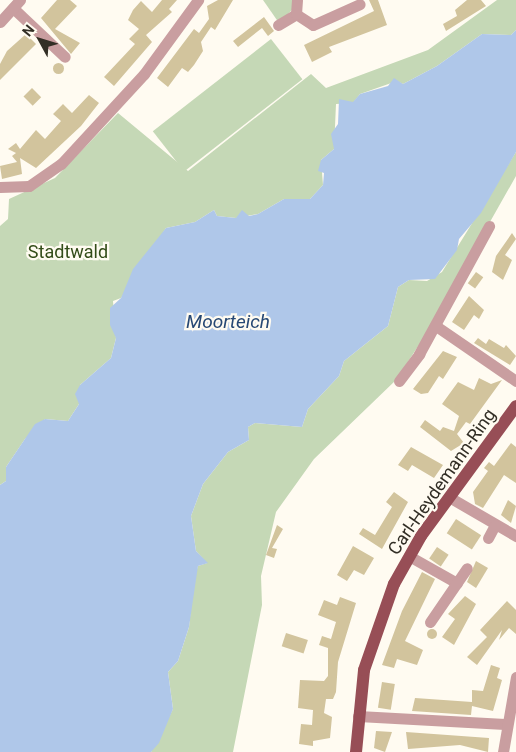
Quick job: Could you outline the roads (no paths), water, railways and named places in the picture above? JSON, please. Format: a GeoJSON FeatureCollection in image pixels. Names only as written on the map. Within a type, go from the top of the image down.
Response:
{"type":"FeatureCollection","features":[{"type":"Feature","properties":{"kind":"main road","name":"Carl-Heydemann-Ring"},"geometry":{"type":"LineString","coordinates":[[356,752],[358,716],[370,644],[409,556],[449,497],[516,406]]}},
{"type":"Feature","properties":{"kind":"street"},"geometry":{"type":"LineString","coordinates":[[0,187],[29,186],[61,164],[144,74],[198,0]]}},
{"type":"Feature","properties":{"kind":"street"},"geometry":{"type":"LineString","coordinates":[[296,14],[297,0]]}},
{"type":"Feature","properties":{"kind":"street"},"geometry":{"type":"LineString","coordinates":[[0,22],[15,3],[64,58]]}},
{"type":"Feature","properties":{"kind":"street"},"geometry":{"type":"LineString","coordinates":[[296,14],[313,25],[360,4]]}},
{"type":"Feature","properties":{"kind":"street"},"geometry":{"type":"LineString","coordinates":[[278,25],[296,14]]}},
{"type":"Feature","properties":{"kind":"street"},"geometry":{"type":"LineString","coordinates":[[399,381],[436,326],[489,226]]}},
{"type":"Feature","properties":{"kind":"street"},"geometry":{"type":"LineString","coordinates":[[436,326],[516,381]]}},
{"type":"Feature","properties":{"kind":"street"},"geometry":{"type":"LineString","coordinates":[[449,497],[516,536]]}},
{"type":"Feature","properties":{"kind":"street"},"geometry":{"type":"LineString","coordinates":[[488,538],[495,525]]}},
{"type":"Feature","properties":{"kind":"street"},"geometry":{"type":"LineString","coordinates":[[409,556],[457,583]]}},
{"type":"Feature","properties":{"kind":"street"},"geometry":{"type":"LineString","coordinates":[[430,622],[467,568]]}},
{"type":"Feature","properties":{"kind":"street"},"geometry":{"type":"LineString","coordinates":[[503,752],[506,724],[516,677]]}},
{"type":"Feature","properties":{"kind":"street"},"geometry":{"type":"LineString","coordinates":[[358,716],[506,724]]}},
{"type":"Feature","properties":{"kind":"water","name":"Moorteich"},"geometry":{"type":"Polygon","coordinates":[[[516,30],[516,152],[481,213],[459,239],[457,250],[435,279],[409,280],[398,287],[388,326],[344,361],[339,376],[308,409],[302,427],[255,423],[248,427],[249,440],[228,452],[203,484],[191,516],[196,551],[208,563],[198,566],[189,627],[178,661],[168,672],[173,709],[159,743],[151,752],[0,752],[0,485],[6,481],[6,467],[35,424],[45,419],[68,421],[79,404],[75,394],[80,385],[111,358],[116,338],[110,325],[110,308],[121,298],[133,269],[166,228],[195,222],[214,210],[217,216],[236,218],[242,210],[249,216],[258,214],[284,199],[310,199],[323,185],[324,173],[318,171],[321,160],[334,149],[331,134],[338,124],[339,99],[353,102],[360,94],[388,86],[394,78],[403,84],[437,66],[482,34],[511,35],[516,30]]]}},
{"type":"Feature","properties":{"kind":"park label","name":"Stadtwald"},"geometry":{"type":"Point","coordinates":[68,252]}}]}
